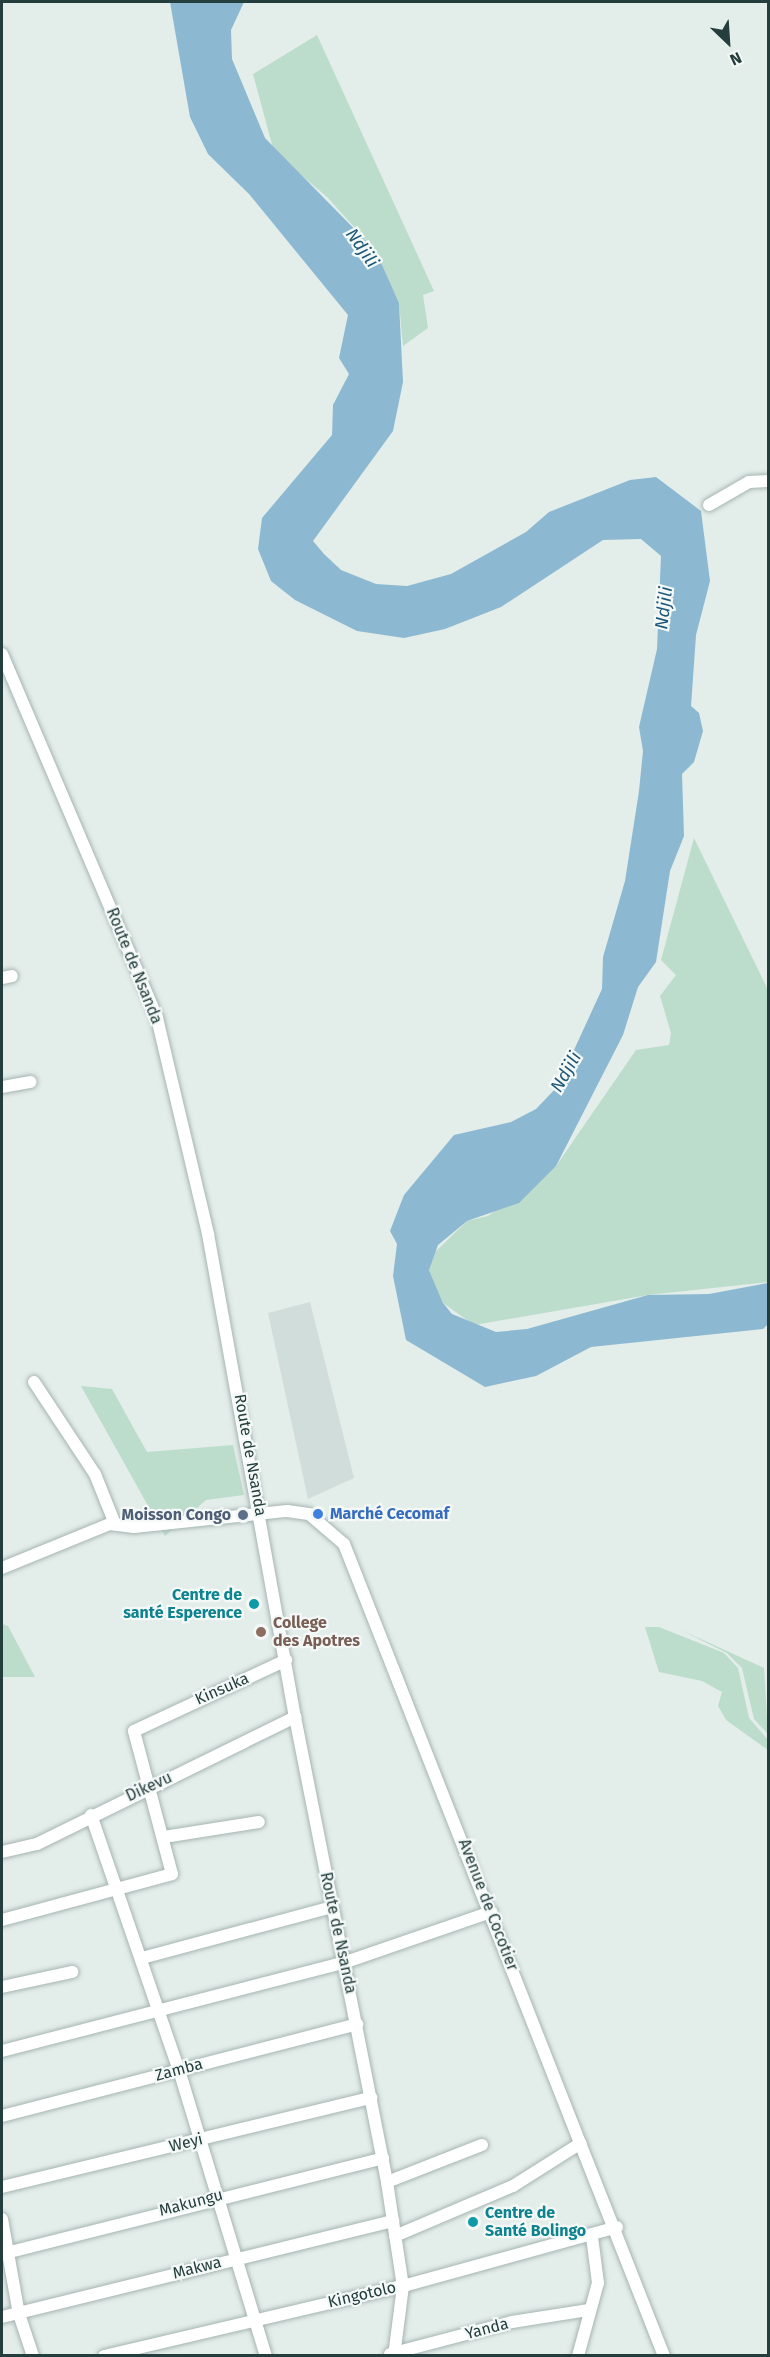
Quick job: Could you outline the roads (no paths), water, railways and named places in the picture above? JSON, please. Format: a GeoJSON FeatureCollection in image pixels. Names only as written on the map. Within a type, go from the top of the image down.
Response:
{"type":"FeatureCollection","features":[{"type":"Feature","properties":{"kind":"street"},"geometry":{"type":"LineString","coordinates":[[709,505],[748,482],[768,481]]}},
{"type":"Feature","properties":{"kind":"street","name":"Route de Nsanda"},"geometry":{"type":"LineString","coordinates":[[2,654],[157,1018],[208,1234],[261,1514],[295,1717],[387,2182],[403,2286],[392,2355]]}},
{"type":"Feature","properties":{"kind":"street"},"geometry":{"type":"LineString","coordinates":[[2,1087],[31,1082]]}},
{"type":"Feature","properties":{"kind":"street"},"geometry":{"type":"LineString","coordinates":[[2,1568],[115,1524],[95,1474],[34,1382]]}},
{"type":"Feature","properties":{"kind":"street","name":"Avenue de Cocotier"},"geometry":{"type":"LineString","coordinates":[[115,1524],[134,1527],[261,1514],[309,1514],[344,1544],[581,2143],[617,2227],[664,2355]]}},
{"type":"Feature","properties":{"kind":"street","name":"Kinsuka"},"geometry":{"type":"LineString","coordinates":[[150,1786],[134,1731],[159,1717],[286,1660]]}},
{"type":"Feature","properties":{"kind":"street","name":"Dikevu"},"geometry":{"type":"LineString","coordinates":[[2,1852],[37,1844],[91,1815],[295,1717]]}},
{"type":"Feature","properties":{"kind":"street"},"geometry":{"type":"LineString","coordinates":[[2,1920],[120,1891],[172,1874],[150,1786]]}},
{"type":"Feature","properties":{"kind":"street"},"geometry":{"type":"LineString","coordinates":[[91,1815],[120,1891],[179,2070],[266,2355]]}},
{"type":"Feature","properties":{"kind":"street"},"geometry":{"type":"LineString","coordinates":[[164,1837],[259,1822]]}},
{"type":"Feature","properties":{"kind":"street"},"geometry":{"type":"LineString","coordinates":[[142,1958],[332,1907]]}},
{"type":"Feature","properties":{"kind":"street"},"geometry":{"type":"LineString","coordinates":[[2,2051],[343,1963],[491,1912]]}},
{"type":"Feature","properties":{"kind":"street"},"geometry":{"type":"LineString","coordinates":[[2,1987],[72,1972]]}},
{"type":"Feature","properties":{"kind":"street","name":"Zamba"},"geometry":{"type":"LineString","coordinates":[[2,2116],[357,2024]]}},
{"type":"Feature","properties":{"kind":"street","name":"Weyi"},"geometry":{"type":"LineString","coordinates":[[2,2187],[371,2098]]}},
{"type":"Feature","properties":{"kind":"street"},"geometry":{"type":"LineString","coordinates":[[395,2236],[513,2186],[581,2143]]}},
{"type":"Feature","properties":{"kind":"street"},"geometry":{"type":"LineString","coordinates":[[387,2182],[482,2145]]}},
{"type":"Feature","properties":{"kind":"street","name":"Makungu"},"geometry":{"type":"LineString","coordinates":[[4,2253],[217,2196],[382,2158]]}},
{"type":"Feature","properties":{"kind":"street"},"geometry":{"type":"LineString","coordinates":[[2,2219],[4,2253],[19,2314],[33,2355]]}},
{"type":"Feature","properties":{"kind":"street","name":"Makwa"},"geometry":{"type":"LineString","coordinates":[[2,2318],[393,2221]]}},
{"type":"Feature","properties":{"kind":"street","name":"Kingotolo"},"geometry":{"type":"LineString","coordinates":[[104,2355],[403,2286],[592,2237],[617,2227]]}},
{"type":"Feature","properties":{"kind":"street"},"geometry":{"type":"LineString","coordinates":[[579,2355],[599,2274],[592,2237]]}},
{"type":"Feature","properties":{"kind":"street","name":"Yanda"},"geometry":{"type":"LineString","coordinates":[[392,2355],[512,2322],[589,2310]]}},
{"type":"Feature","properties":{"kind":"water","name":"Ndjili"},"geometry":{"type":"Polygon","coordinates":[[[170,2],[244,2],[231,30],[232,59],[265,138],[376,251],[399,303],[403,382],[393,431],[313,541],[324,554],[341,570],[376,584],[407,586],[451,574],[526,532],[549,512],[630,480],[656,477],[701,511],[710,581],[696,635],[691,706],[699,713],[703,731],[694,762],[682,774],[684,836],[670,871],[656,962],[638,987],[623,1035],[556,1166],[519,1203],[467,1221],[438,1245],[429,1270],[443,1303],[452,1314],[496,1332],[527,1329],[648,1295],[709,1294],[768,1283],[768,1324],[763,1329],[591,1347],[536,1376],[485,1387],[406,1340],[393,1276],[397,1244],[390,1231],[404,1195],[454,1135],[511,1122],[536,1109],[557,1087],[602,989],[603,957],[625,881],[639,791],[643,751],[639,727],[657,649],[661,556],[641,539],[603,540],[501,607],[445,629],[404,638],[357,631],[295,600],[271,581],[258,549],[262,518],[332,435],[333,405],[349,374],[339,358],[348,315],[249,194],[208,154],[190,117],[170,2]]]}},
{"type":"Feature","properties":{"kind":"place","name":"Marché Cecomaf"},"geometry":{"type":"Point","coordinates":[318,1514]}},
{"type":"Feature","properties":{"kind":"place","name":"Moisson Congo"},"geometry":{"type":"Point","coordinates":[243,1515]}},
{"type":"Feature","properties":{"kind":"place","name":"Centre de santé Esperence"},"geometry":{"type":"Point","coordinates":[254,1604]}},
{"type":"Feature","properties":{"kind":"place","name":"College des Apotres"},"geometry":{"type":"Point","coordinates":[261,1632]}},
{"type":"Feature","properties":{"kind":"place","name":"Centre de Santé Bolingo"},"geometry":{"type":"Point","coordinates":[473,2222]}}]}
